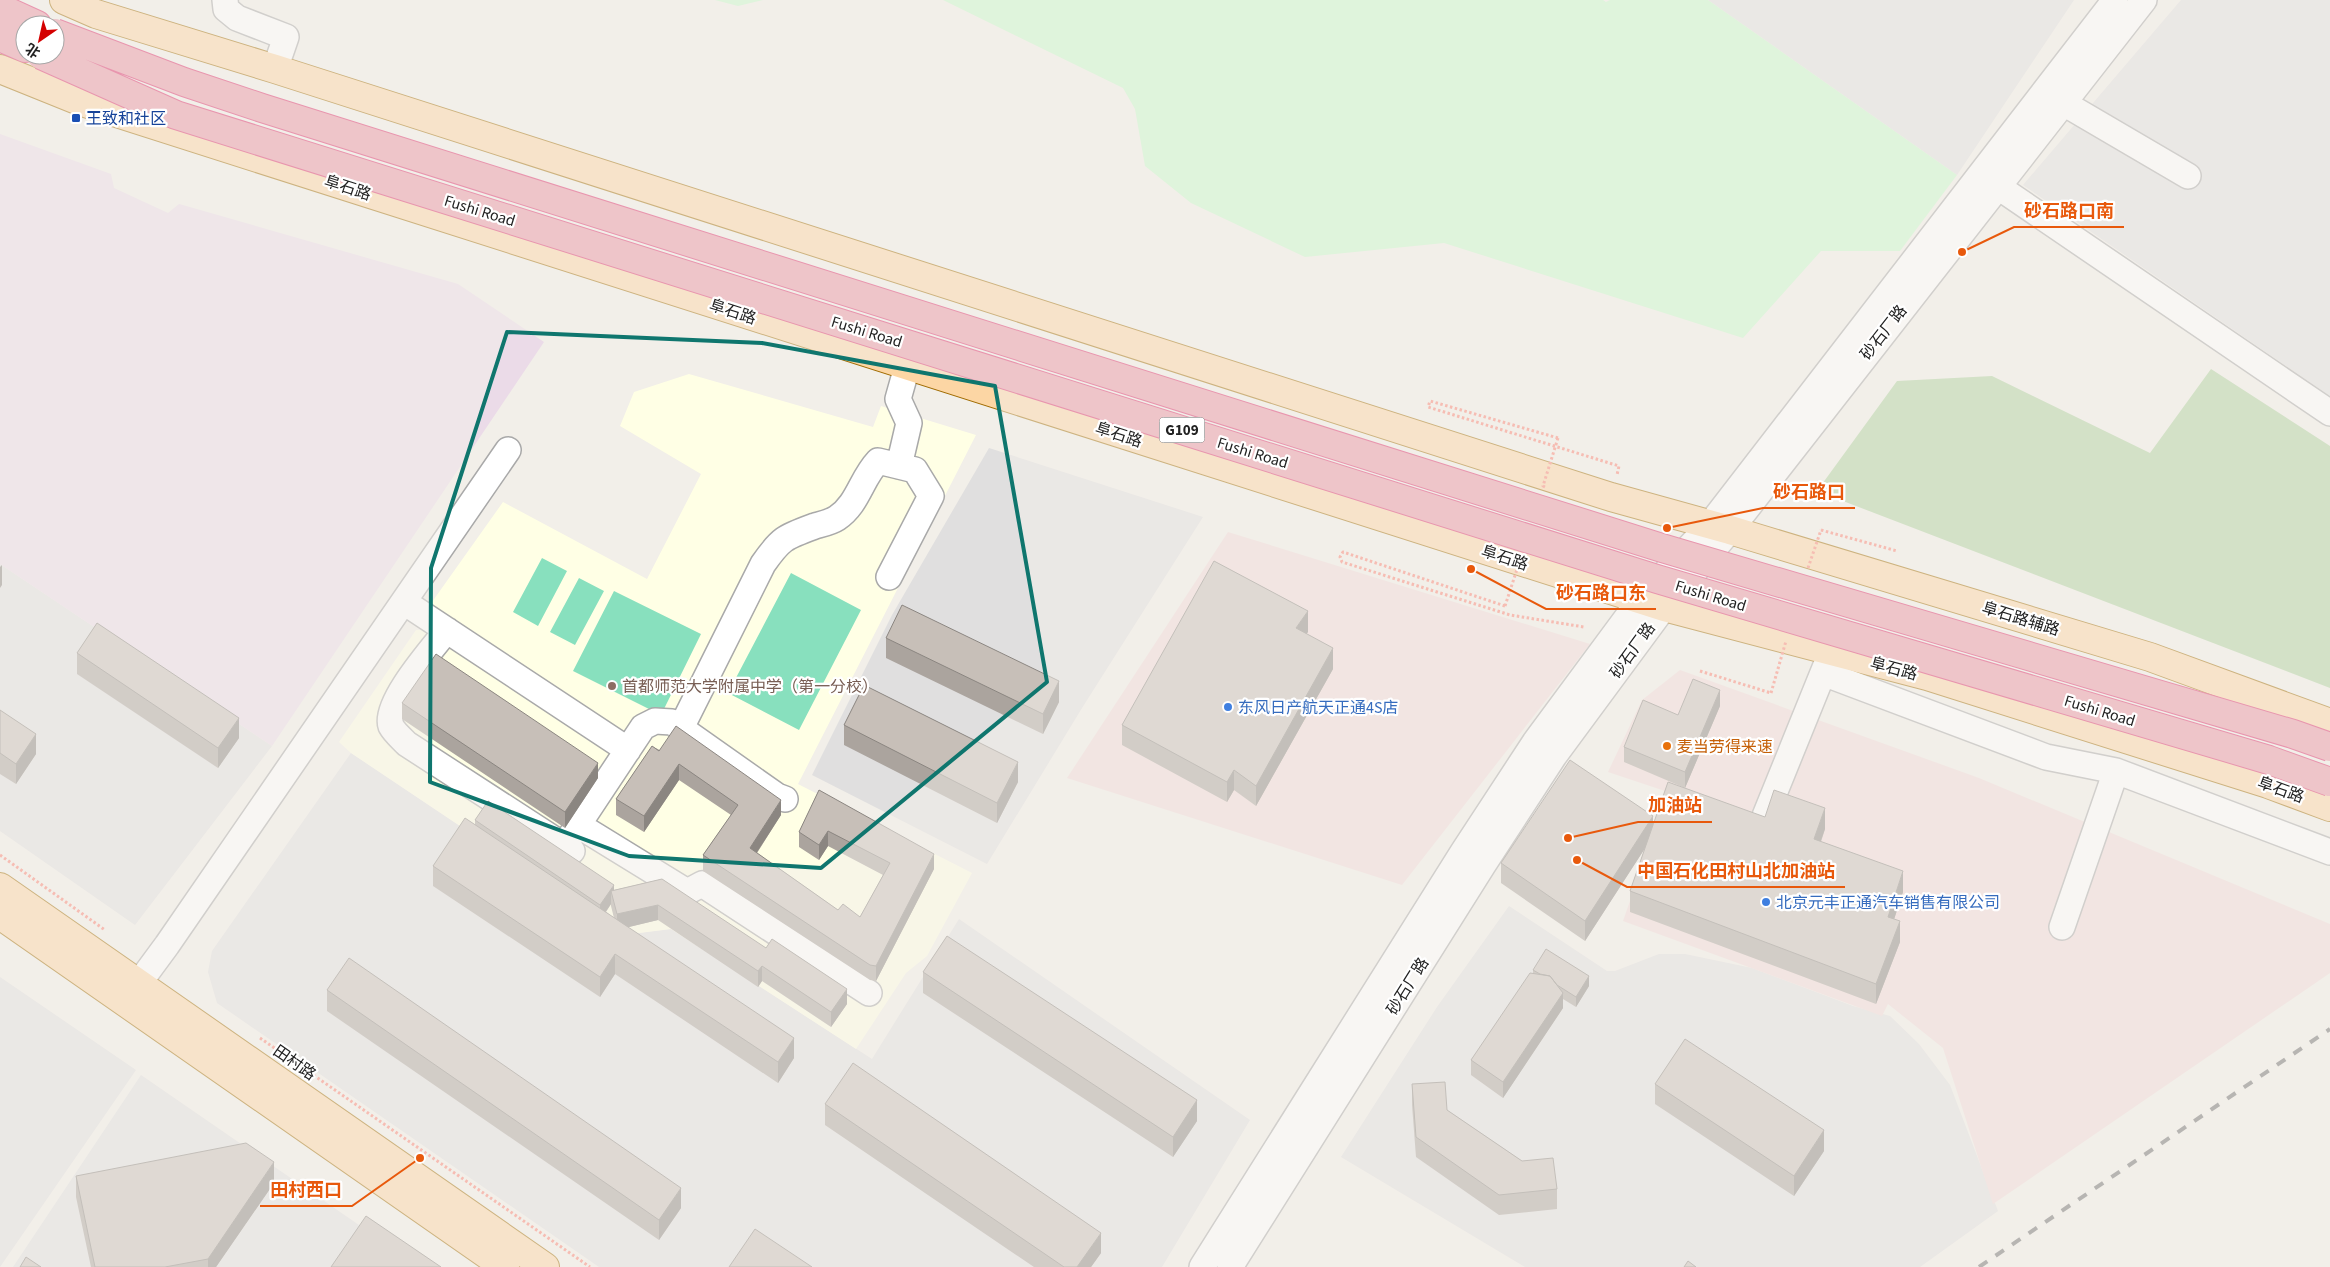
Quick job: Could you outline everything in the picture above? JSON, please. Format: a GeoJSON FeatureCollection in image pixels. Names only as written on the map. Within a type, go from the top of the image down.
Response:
{"type":"FeatureCollection","features":[{"type":"Feature","properties":{"kind":"highway"},"geometry":{"type":"LineString","coordinates":[[0,8],[15,15]]}},
{"type":"Feature","properties":{"kind":"highway"},"geometry":{"type":"LineString","coordinates":[[0,37],[15,44]]}},
{"type":"Feature","properties":{"kind":"highway","name":"Fushi Road"},"geometry":{"type":"LineString","coordinates":[[65,37],[184,82],[348,135],[1662,548],[2293,734],[2330,747]]}},
{"type":"Feature","properties":{"kind":"highway","name":"Fushi Road"},"geometry":{"type":"LineString","coordinates":[[64,65],[176,115],[1657,579],[2259,758],[2330,782]]}},
{"type":"Feature","properties":{"kind":"main road"},"geometry":{"type":"LineString","coordinates":[[64,0],[96,14],[275,68],[1592,491],[1719,528]]}},
{"type":"Feature","properties":{"kind":"main road","name":"阜石路"},"geometry":{"type":"LineString","coordinates":[[0,68],[82,102],[907,367],[1652,603],[1827,662],[1937,679],[2268,784],[2330,807]]}},
{"type":"Feature","properties":{"kind":"main road","name":"阜石路辅路"},"geometry":{"type":"LineString","coordinates":[[1719,528],[2150,658],[2330,723]]}},
{"type":"Feature","properties":{"kind":"main road","name":"田村路"},"geometry":{"type":"LineString","coordinates":[[0,887],[545,1267]]}},
{"type":"Feature","properties":{"kind":"main road"},"geometry":{"type":"LineString","coordinates":[[0,915],[506,1267]]}},
{"type":"Feature","properties":{"kind":"street"},"geometry":{"type":"LineString","coordinates":[[225,0],[226,9],[236,18],[286,37],[275,68]]}},
{"type":"Feature","properties":{"kind":"street","name":"砂石厂路"},"geometry":{"type":"LineString","coordinates":[[1202,1267],[1463,852],[1535,742],[1652,603],[1719,528],[1998,186],[2115,0]]}},
{"type":"Feature","properties":{"kind":"street","name":"砂石厂路"},"geometry":{"type":"LineString","coordinates":[[1719,528],[2053,97],[2144,0]]}},
{"type":"Feature","properties":{"kind":"street"},"geometry":{"type":"LineString","coordinates":[[2053,97],[2188,176]]}},
{"type":"Feature","properties":{"kind":"street"},"geometry":{"type":"LineString","coordinates":[[1998,186],[2330,413]]}},
{"type":"Feature","properties":{"kind":"street"},"geometry":{"type":"LineString","coordinates":[[899,466],[909,423],[898,398],[907,367]]}},
{"type":"Feature","properties":{"kind":"street"},"geometry":{"type":"LineString","coordinates":[[139,983],[508,450]]}},
{"type":"Feature","properties":{"kind":"street"},"geometry":{"type":"LineString","coordinates":[[681,728],[763,564],[777,544],[791,535],[836,518],[853,503],[870,470],[878,461],[915,470],[931,496],[889,577]]}},
{"type":"Feature","properties":{"kind":"street"},"geometry":{"type":"LineString","coordinates":[[404,602],[628,750]]}},
{"type":"Feature","properties":{"kind":"street","name":"砂石厂路"},"geometry":{"type":"LineString","coordinates":[[1230,1267],[1566,758],[1652,603]]}},
{"type":"Feature","properties":{"kind":"street"},"geometry":{"type":"LineString","coordinates":[[447,630],[395,700],[390,718],[391,728],[406,744],[572,840],[687,892],[702,884],[869,993]]}},
{"type":"Feature","properties":{"kind":"street"},"geometry":{"type":"LineString","coordinates":[[1765,816],[1827,662],[2046,757],[2116,771],[2330,852]]}},
{"type":"Feature","properties":{"kind":"street"},"geometry":{"type":"LineString","coordinates":[[572,840],[643,727],[655,721],[672,722],[785,800]]}},
{"type":"Feature","properties":{"kind":"street"},"geometry":{"type":"LineString","coordinates":[[2062,927],[2116,771]]}},
{"type":"Feature","properties":{"kind":"path"},"geometry":{"type":"LineString","coordinates":[[1552,489],[1543,486],[1558,438],[1430,401],[1428,407],[1619,466]]}},
{"type":"Feature","properties":{"kind":"path"},"geometry":{"type":"LineString","coordinates":[[1801,566],[1810,569],[1821,530],[1897,551]]}},
{"type":"Feature","properties":{"kind":"path"},"geometry":{"type":"LineString","coordinates":[[1528,563],[1519,560],[1506,606],[1343,552],[1340,557],[1342,562],[1510,615],[1584,626]]}},
{"type":"Feature","properties":{"kind":"path"},"geometry":{"type":"LineString","coordinates":[[1700,671],[1771,693],[1786,641],[1777,638]]}},
{"type":"Feature","properties":{"kind":"path"},"geometry":{"type":"LineString","coordinates":[[0,855],[112,935]]}},
{"type":"Feature","properties":{"kind":"path","name":"田村路"},"geometry":{"type":"LineString","coordinates":[[254,1034],[590,1267]]}},
{"type":"Feature","properties":{"kind":"highlighted area"},"geometry":{"type":"Polygon","coordinates":[[[507,332],[762,343],[995,386],[1047,682],[821,868],[629,856],[430,782],[431,568],[507,332]]]}},
{"type":"Feature","properties":{"kind":"shaded area"},"geometry":{"type":"Polygon","coordinates":[[[1708,0],[2074,0],[1957,175],[1708,0]]]}},
{"type":"Feature","properties":{"kind":"shaded area"},"geometry":{"type":"Polygon","coordinates":[[[2181,0],[2330,0],[2330,396],[2023,185],[2181,0]]]}},
{"type":"Feature","properties":{"kind":"shaded area"},"geometry":{"type":"Polygon","coordinates":[[[0,134],[111,174],[114,188],[168,213],[179,204],[458,284],[544,342],[272,746],[0,564],[0,134]]]}},
{"type":"Feature","properties":{"kind":"shaded area","name":"首都师范大学附属中学（第一分校）"},"geometry":{"type":"Polygon","coordinates":[[[689,374],[873,427],[881,406],[976,435],[798,784],[972,873],[927,956],[906,973],[856,1049],[671,929],[623,935],[351,753],[339,742],[416,630],[431,630],[440,616],[432,602],[503,502],[647,579],[701,474],[620,426],[634,392],[689,374]]]}},
{"type":"Feature","properties":{"kind":"shaded area"},"geometry":{"type":"Polygon","coordinates":[[[989,448],[1203,517],[1082,708],[987,864],[812,775],[892,615],[989,448]]]}},
{"type":"Feature","properties":{"kind":"shaded area"},"geometry":{"type":"Polygon","coordinates":[[[1228,532],[1590,644],[1402,885],[1067,778],[1228,532]]]}},
{"type":"Feature","properties":{"kind":"shaded area"},"geometry":{"type":"Polygon","coordinates":[[[0,564],[272,746],[135,925],[0,831],[0,564]]]}},
{"type":"Feature","properties":{"kind":"shaded area"},"geometry":{"type":"Polygon","coordinates":[[[1680,670],[1979,778],[2330,924],[2330,973],[1993,1204],[1943,1048],[1888,1004],[1882,1016],[1623,921],[1668,792],[1608,772],[1642,700],[1680,670]]]}},
{"type":"Feature","properties":{"kind":"shaded area"},"geometry":{"type":"Polygon","coordinates":[[[351,753],[623,935],[671,929],[872,1059],[959,919],[1250,1120],[1162,1267],[599,1267],[217,1003],[208,972],[212,951],[351,753]]]}},
{"type":"Feature","properties":{"kind":"shaded area"},"geometry":{"type":"Polygon","coordinates":[[[1509,906],[1607,971],[1615,971],[1659,954],[1685,954],[1752,968],[1853,1006],[1890,1016],[1919,1044],[1950,1085],[1998,1211],[1920,1267],[1525,1267],[1341,1157],[1437,1007],[1509,906]]]}},
{"type":"Feature","properties":{"kind":"shaded area"},"geometry":{"type":"Polygon","coordinates":[[[0,977],[136,1070],[0,1267],[0,977]]]}},
{"type":"Feature","properties":{"kind":"shaded area"},"geometry":{"type":"Polygon","coordinates":[[[141,1075],[420,1267],[13,1267],[141,1075]]]}},
{"type":"Feature","properties":{"kind":"green space"},"geometry":{"type":"Polygon","coordinates":[[[715,0],[763,0],[738,6],[715,0]]]}},
{"type":"Feature","properties":{"kind":"green space"},"geometry":{"type":"Polygon","coordinates":[[[943,0],[1603,0],[1606,2],[1610,0],[1708,0],[1957,175],[1900,251],[1821,251],[1743,338],[1444,243],[1305,257],[1191,203],[1145,166],[1135,109],[1123,88],[943,0]]]}},
{"type":"Feature","properties":{"kind":"green space"},"geometry":{"type":"Polygon","coordinates":[[[2211,369],[2330,446],[2330,688],[1817,491],[1897,381],[1992,376],[2150,453],[2211,369]]]}},
{"type":"Feature","properties":{"kind":"green space"},"geometry":{"type":"Polygon","coordinates":[[[542,558],[567,571],[538,626],[513,612],[542,558]]]}},
{"type":"Feature","properties":{"kind":"green space"},"geometry":{"type":"Polygon","coordinates":[[[791,573],[861,610],[799,730],[728,693],[791,573]]]}},
{"type":"Feature","properties":{"kind":"green space"},"geometry":{"type":"Polygon","coordinates":[[[579,578],[604,591],[575,645],[550,632],[579,578]]]}},
{"type":"Feature","properties":{"kind":"green space"},"geometry":{"type":"Polygon","coordinates":[[[614,591],[701,634],[661,715],[573,671],[614,591]]]}},
{"type":"Feature","properties":{"kind":"building","name":"东风日产航天正通4S店"},"geometry":{"type":"Polygon","coordinates":[[[1214,561],[1308,611],[1296,628],[1333,648],[1256,786],[1234,770],[1227,782],[1122,725],[1214,561]]]}},
{"type":"Feature","properties":{"kind":"building"},"geometry":{"type":"Polygon","coordinates":[[[902,605],[1059,681],[1043,714],[886,638],[902,605]]]}},
{"type":"Feature","properties":{"kind":"building"},"geometry":{"type":"Polygon","coordinates":[[[97,623],[239,718],[218,748],[77,653],[97,623]]]}},
{"type":"Feature","properties":{"kind":"building"},"geometry":{"type":"Polygon","coordinates":[[[436,654],[598,763],[565,812],[402,703],[436,654]]]}},
{"type":"Feature","properties":{"kind":"building","name":"麦当劳得来速"},"geometry":{"type":"Polygon","coordinates":[[[1693,679],[1720,690],[1685,772],[1624,747],[1643,700],[1678,715],[1693,679]]]}},
{"type":"Feature","properties":{"kind":"building"},"geometry":{"type":"Polygon","coordinates":[[[864,685],[1018,762],[997,803],[844,725],[864,685]]]}},
{"type":"Feature","properties":{"kind":"building"},"geometry":{"type":"Polygon","coordinates":[[[0,710],[36,734],[16,764],[0,753],[0,710]]]}},
{"type":"Feature","properties":{"kind":"building"},"geometry":{"type":"Polygon","coordinates":[[[676,726],[781,800],[750,848],[838,910],[843,904],[860,917],[890,863],[828,831],[819,845],[799,832],[819,790],[934,854],[876,966],[870,965],[703,855],[738,805],[679,764],[644,816],[616,799],[652,746],[659,751],[676,726]]]}},
{"type":"Feature","properties":{"kind":"building"},"geometry":{"type":"Polygon","coordinates":[[[1570,760],[1653,816],[1585,921],[1501,863],[1570,760]]]}},
{"type":"Feature","properties":{"kind":"building","name":"北京元丰正通汽车销售有限公司"},"geometry":{"type":"Polygon","coordinates":[[[1668,782],[1765,817],[1774,790],[1825,808],[1814,839],[1903,871],[1888,917],[1900,921],[1876,984],[1630,891],[1668,782]]]}},
{"type":"Feature","properties":{"kind":"building"},"geometry":{"type":"Polygon","coordinates":[[[488,801],[614,885],[600,905],[475,820],[488,801]]]}},
{"type":"Feature","properties":{"kind":"building"},"geometry":{"type":"Polygon","coordinates":[[[465,818],[794,1038],[778,1062],[615,954],[600,977],[433,866],[465,818]]]}},
{"type":"Feature","properties":{"kind":"building"},"geometry":{"type":"Polygon","coordinates":[[[662,879],[766,948],[772,939],[847,989],[831,1012],[762,966],[758,971],[658,905],[617,914],[611,891],[662,879]]]}},
{"type":"Feature","properties":{"kind":"building"},"geometry":{"type":"Polygon","coordinates":[[[947,936],[1197,1100],[1173,1137],[923,972],[947,936]]]}},
{"type":"Feature","properties":{"kind":"building"},"geometry":{"type":"Polygon","coordinates":[[[1546,949],[1589,976],[1576,997],[1557,985],[1550,976],[1533,970],[1546,949]]]}},
{"type":"Feature","properties":{"kind":"building"},"geometry":{"type":"Polygon","coordinates":[[[349,958],[681,1188],[659,1220],[327,990],[349,958]]]}},
{"type":"Feature","properties":{"kind":"building"},"geometry":{"type":"Polygon","coordinates":[[[1530,973],[1550,976],[1563,993],[1503,1082],[1471,1060],[1530,973]]]}},
{"type":"Feature","properties":{"kind":"building"},"geometry":{"type":"Polygon","coordinates":[[[1685,1039],[1824,1130],[1794,1176],[1655,1084],[1685,1039]]]}},
{"type":"Feature","properties":{"kind":"building"},"geometry":{"type":"Polygon","coordinates":[[[853,1063],[1101,1233],[1077,1267],[1064,1267],[825,1104],[853,1063]]]}},
{"type":"Feature","properties":{"kind":"building"},"geometry":{"type":"Polygon","coordinates":[[[1445,1082],[1447,1110],[1522,1161],[1553,1158],[1557,1189],[1499,1195],[1416,1137],[1412,1084],[1445,1082]]]}},
{"type":"Feature","properties":{"kind":"building"},"geometry":{"type":"Polygon","coordinates":[[[246,1143],[274,1162],[208,1259],[165,1267],[95,1267],[76,1176],[246,1143]]]}},
{"type":"Feature","properties":{"kind":"building"},"geometry":{"type":"Polygon","coordinates":[[[366,1216],[441,1267],[331,1267],[366,1216]]]}},
{"type":"Feature","properties":{"kind":"building"},"geometry":{"type":"Polygon","coordinates":[[[755,1229],[812,1267],[729,1267],[755,1229]]]}},
{"type":"Feature","properties":{"kind":"building"},"geometry":{"type":"Polygon","coordinates":[[[26,1257],[41,1267],[20,1267],[26,1257]]]}},
{"type":"Feature","properties":{"kind":"building"},"geometry":{"type":"Polygon","coordinates":[[[1688,1261],[1696,1267],[1684,1267],[1688,1261]]]}},
{"type":"Feature","properties":{"kind":"railway"},"geometry":{"type":"LineString","coordinates":[[1979,1267],[2330,1029]]}},
{"type":"Feature","properties":{"kind":"place","name":"王致和社区"},"geometry":{"type":"Point","coordinates":[76,118]}},
{"type":"Feature","properties":{"kind":"place","name":"砂石路口南"},"geometry":{"type":"Point","coordinates":[1962,252]}},
{"type":"Feature","properties":{"kind":"place","name":"砂石路口"},"geometry":{"type":"Point","coordinates":[1667,528]}},
{"type":"Feature","properties":{"kind":"place","name":"砂石路口东"},"geometry":{"type":"Point","coordinates":[1471,569]}},
{"type":"Feature","properties":{"kind":"place","name":"首都师范大学附属中学（第一分校）"},"geometry":{"type":"Point","coordinates":[612,686]}},
{"type":"Feature","properties":{"kind":"place","name":"东风日产航天正通4S店"},"geometry":{"type":"Point","coordinates":[1228,707]}},
{"type":"Feature","properties":{"kind":"place","name":"麦当劳得来速"},"geometry":{"type":"Point","coordinates":[1667,746]}},
{"type":"Feature","properties":{"kind":"place","name":"加油站"},"geometry":{"type":"Point","coordinates":[1568,838]}},
{"type":"Feature","properties":{"kind":"place","name":"中国石化田村山北加油站"},"geometry":{"type":"Point","coordinates":[1577,860]}},
{"type":"Feature","properties":{"kind":"place","name":"北京元丰正通汽车销售有限公司"},"geometry":{"type":"Point","coordinates":[1766,902]}},
{"type":"Feature","properties":{"kind":"place","name":"田村西口"},"geometry":{"type":"Point","coordinates":[420,1158]}}]}
